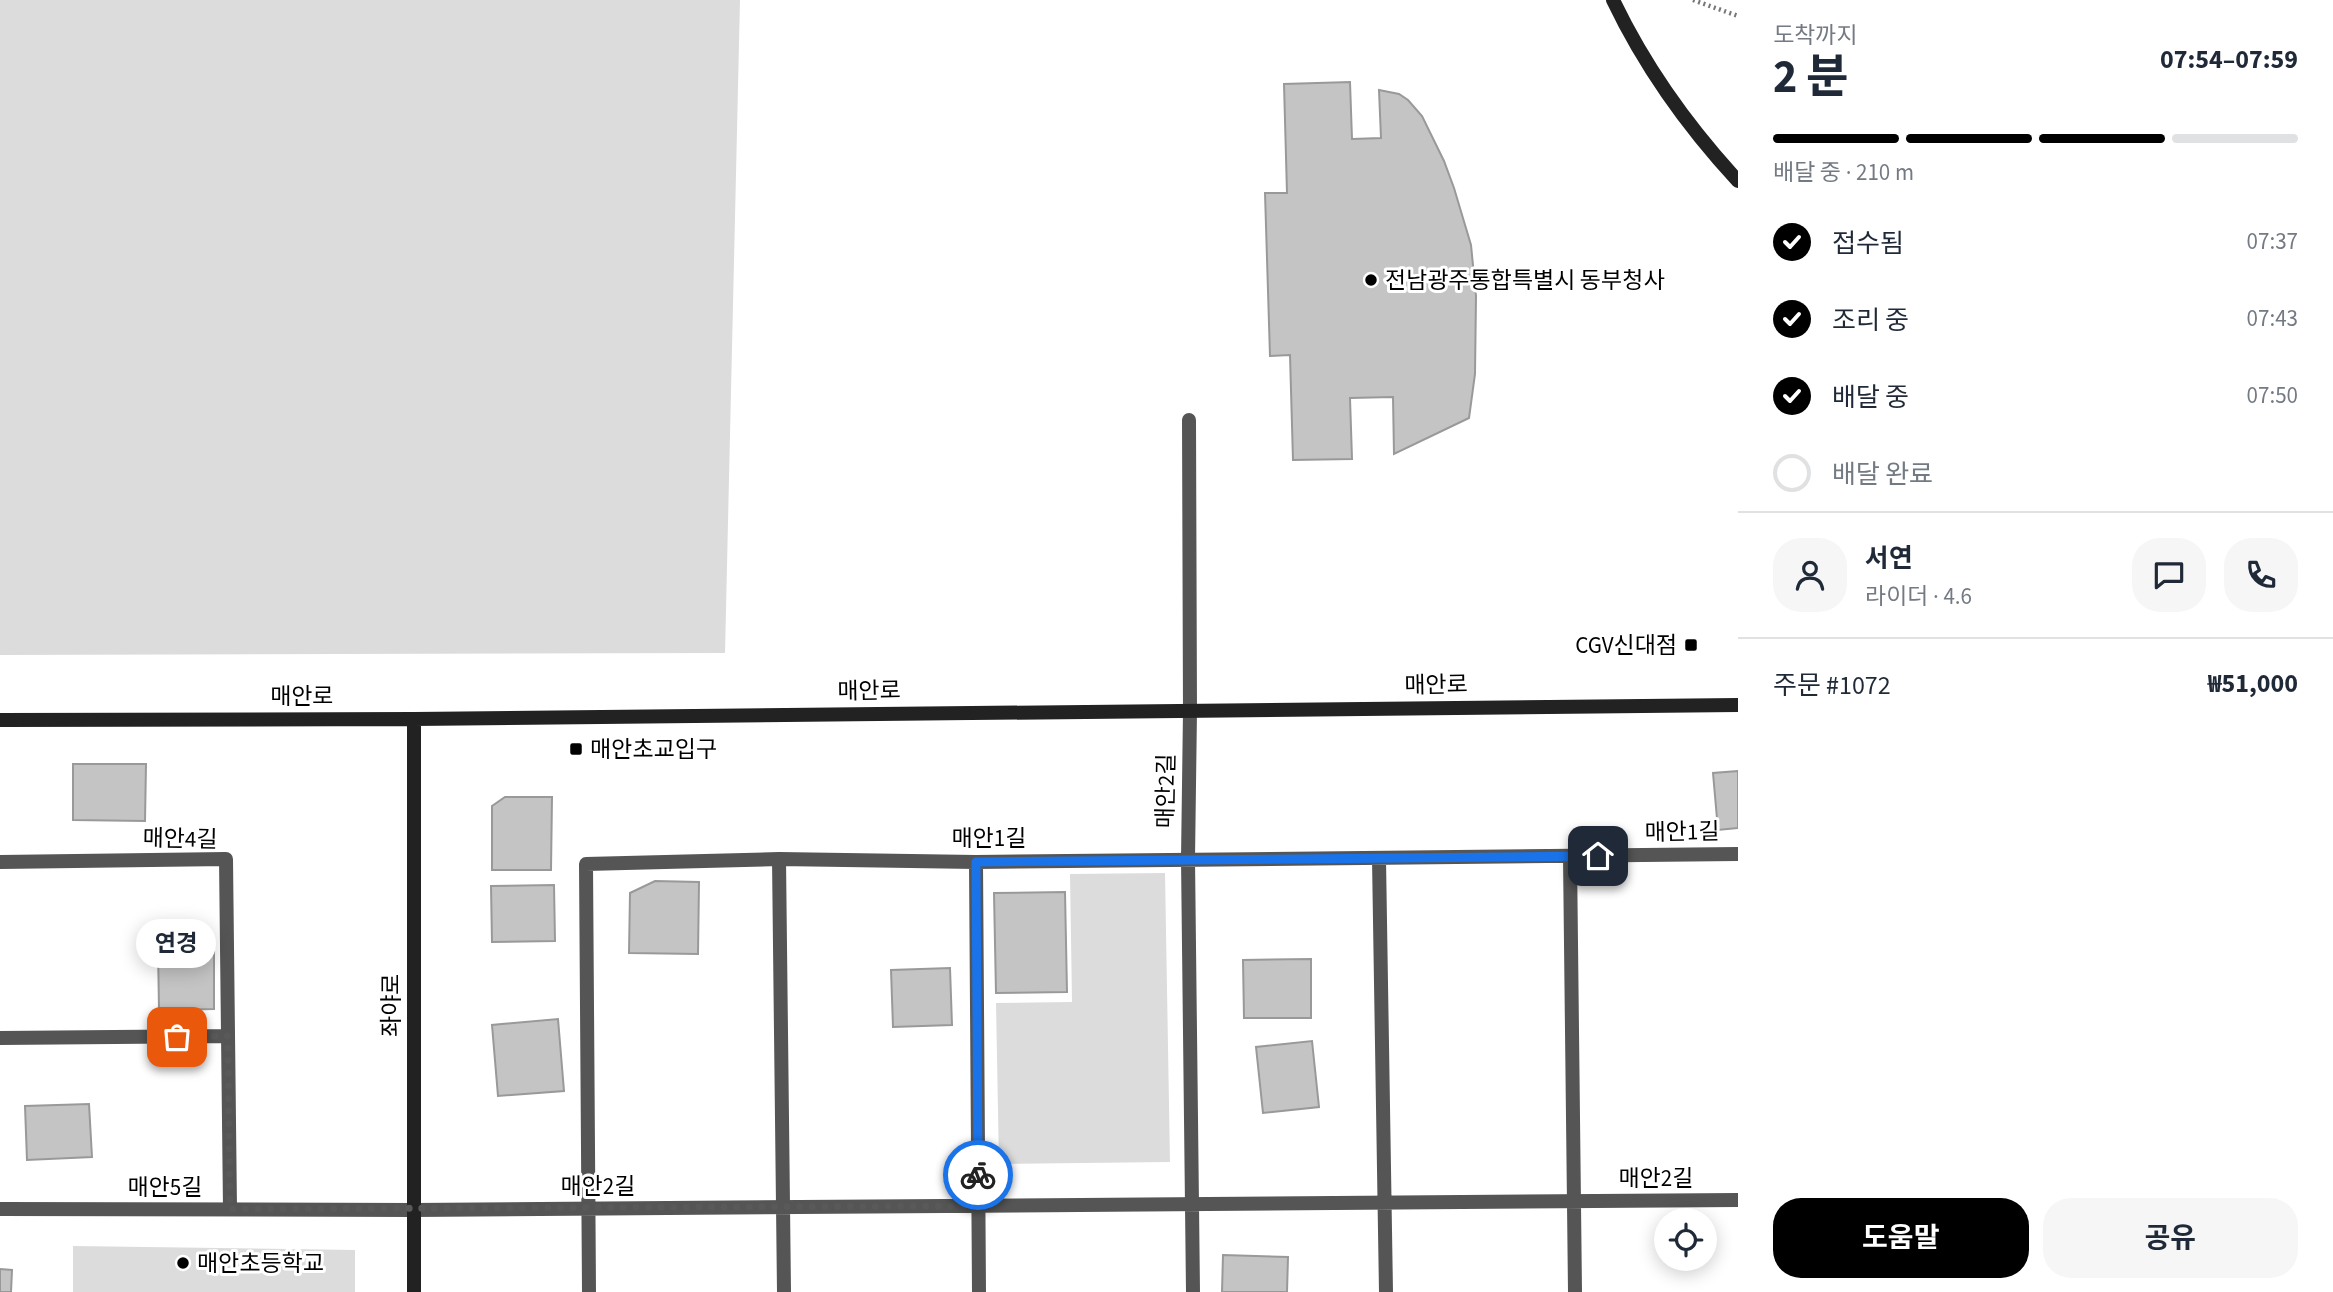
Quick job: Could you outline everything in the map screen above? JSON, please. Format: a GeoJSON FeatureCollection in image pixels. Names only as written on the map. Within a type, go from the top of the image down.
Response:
{"type":"FeatureCollection","features":[{"type":"Feature","properties":{"kind":"street"},"geometry":{"type":"LineString","coordinates":[[1614,0],[1671,100],[1703,143],[1738,181]]}},
{"type":"Feature","properties":{"kind":"street","name":"매안2길"},"geometry":{"type":"LineString","coordinates":[[1188,420],[1188,859],[1194,1292]]}},
{"type":"Feature","properties":{"kind":"street","name":"매안로"},"geometry":{"type":"LineString","coordinates":[[0,720],[414,719],[1738,705]]}},
{"type":"Feature","properties":{"kind":"street","name":"좌야로"},"geometry":{"type":"LineString","coordinates":[[414,719],[414,1292]]}},
{"type":"Feature","properties":{"kind":"street","name":"매안1길"},"geometry":{"type":"LineString","coordinates":[[588,1208],[586,864],[779,859],[976,862],[1738,854]]}},
{"type":"Feature","properties":{"kind":"street"},"geometry":{"type":"LineString","coordinates":[[1570,856],[1575,1292]]}},
{"type":"Feature","properties":{"kind":"street","name":"매안4길"},"geometry":{"type":"LineString","coordinates":[[0,862],[226,859],[230,1209]]}},
{"type":"Feature","properties":{"kind":"street"},"geometry":{"type":"LineString","coordinates":[[779,859],[784,1292]]}},
{"type":"Feature","properties":{"kind":"street"},"geometry":{"type":"LineString","coordinates":[[1379,859],[1386,1292]]}},
{"type":"Feature","properties":{"kind":"street"},"geometry":{"type":"LineString","coordinates":[[976,862],[979,1292]]}},
{"type":"Feature","properties":{"kind":"street"},"geometry":{"type":"LineString","coordinates":[[0,1038],[228,1036]]}},
{"type":"Feature","properties":{"kind":"street","name":"매안2길"},"geometry":{"type":"LineString","coordinates":[[414,1210],[1738,1200]]}},
{"type":"Feature","properties":{"kind":"street"},"geometry":{"type":"LineString","coordinates":[[588,1208],[589,1292]]}},
{"type":"Feature","properties":{"kind":"street","name":"매안5길"},"geometry":{"type":"LineString","coordinates":[[0,1209],[414,1210]]}},
{"type":"Feature","properties":{"kind":"path"},"geometry":{"type":"LineString","coordinates":[[1693,0],[1738,16]]}},
{"type":"Feature","properties":{"kind":"shaded area"},"geometry":{"type":"Polygon","coordinates":[[[0,0],[740,0],[725,653],[0,655],[0,0]]]}},
{"type":"Feature","properties":{"kind":"shaded area"},"geometry":{"type":"Polygon","coordinates":[[[1165,873],[1170,1162],[999,1164],[996,1003],[1072,1002],[1070,874],[1165,873]]]}},
{"type":"Feature","properties":{"kind":"shaded area"},"geometry":{"type":"Polygon","coordinates":[[[73,1246],[355,1250],[355,1292],[73,1292],[73,1246]]]}},
{"type":"Feature","properties":{"kind":"building","name":"전남광주통합특별시 동부청사"},"geometry":{"type":"Polygon","coordinates":[[[1350,82],[1352,139],[1381,138],[1379,90],[1399,94],[1422,116],[1454,188],[1471,245],[1476,296],[1475,374],[1469,418],[1394,454],[1393,397],[1350,398],[1352,459],[1293,460],[1290,355],[1270,356],[1265,193],[1287,193],[1284,84],[1350,82]]]}},
{"type":"Feature","properties":{"kind":"building"},"geometry":{"type":"Polygon","coordinates":[[[73,764],[146,764],[145,821],[73,820],[73,764]]]}},
{"type":"Feature","properties":{"kind":"building"},"geometry":{"type":"Polygon","coordinates":[[[1738,771],[1738,828],[1718,830],[1713,773],[1738,771]]]}},
{"type":"Feature","properties":{"kind":"building"},"geometry":{"type":"Polygon","coordinates":[[[505,797],[552,797],[551,870],[492,870],[492,806],[505,797]]]}},
{"type":"Feature","properties":{"kind":"building"},"geometry":{"type":"Polygon","coordinates":[[[655,881],[699,882],[698,954],[629,953],[630,893],[655,881]]]}},
{"type":"Feature","properties":{"kind":"building"},"geometry":{"type":"Polygon","coordinates":[[[554,885],[555,941],[492,942],[491,886],[554,885]]]}},
{"type":"Feature","properties":{"kind":"building"},"geometry":{"type":"Polygon","coordinates":[[[1065,892],[1067,992],[996,993],[994,893],[1065,892]]]}},
{"type":"Feature","properties":{"kind":"building"},"geometry":{"type":"Polygon","coordinates":[[[158,948],[214,948],[214,1009],[159,1010],[158,948]]]}},
{"type":"Feature","properties":{"kind":"building"},"geometry":{"type":"Polygon","coordinates":[[[1311,959],[1311,1018],[1244,1018],[1243,960],[1311,959]]]}},
{"type":"Feature","properties":{"kind":"building"},"geometry":{"type":"Polygon","coordinates":[[[950,968],[952,1025],[893,1027],[891,970],[950,968]]]}},
{"type":"Feature","properties":{"kind":"building"},"geometry":{"type":"Polygon","coordinates":[[[558,1019],[564,1091],[498,1096],[492,1025],[558,1019]]]}},
{"type":"Feature","properties":{"kind":"building"},"geometry":{"type":"Polygon","coordinates":[[[1312,1041],[1319,1107],[1263,1113],[1256,1047],[1312,1041]]]}},
{"type":"Feature","properties":{"kind":"building"},"geometry":{"type":"Polygon","coordinates":[[[89,1104],[92,1157],[27,1160],[25,1106],[89,1104]]]}},
{"type":"Feature","properties":{"kind":"building"},"geometry":{"type":"Polygon","coordinates":[[[1223,1255],[1288,1257],[1287,1292],[1222,1292],[1223,1255]]]}},
{"type":"Feature","properties":{"kind":"building"},"geometry":{"type":"Polygon","coordinates":[[[0,1269],[12,1270],[11,1292],[0,1292],[0,1269]]]}},
{"type":"Feature","properties":{"kind":"way so far"},"geometry":{"type":"LineString","coordinates":[[177,1037],[228,1036],[230,1209],[979,1206],[978,1175]]}},
{"type":"Feature","properties":{"kind":"place","name":"전남광주통합특별시 동부청사"},"geometry":{"type":"Point","coordinates":[1371,280]}},
{"type":"Feature","properties":{"kind":"place","name":"CGV신대점"},"geometry":{"type":"Point","coordinates":[1691,645]}},
{"type":"Feature","properties":{"kind":"place","name":"매안초교입구"},"geometry":{"type":"Point","coordinates":[576,749]}},
{"type":"Feature","properties":{"kind":"place","name":"연경"},"geometry":{"type":"Point","coordinates":[177,1037]}},
{"type":"Feature","properties":{"kind":"place","name":"매안초등학교"},"geometry":{"type":"Point","coordinates":[183,1263]}},
{"type":"Feature","properties":{"kind":"route"},"geometry":{"type":"LineString","coordinates":[[978,1175],[976,862],[1598,856]]}}]}
